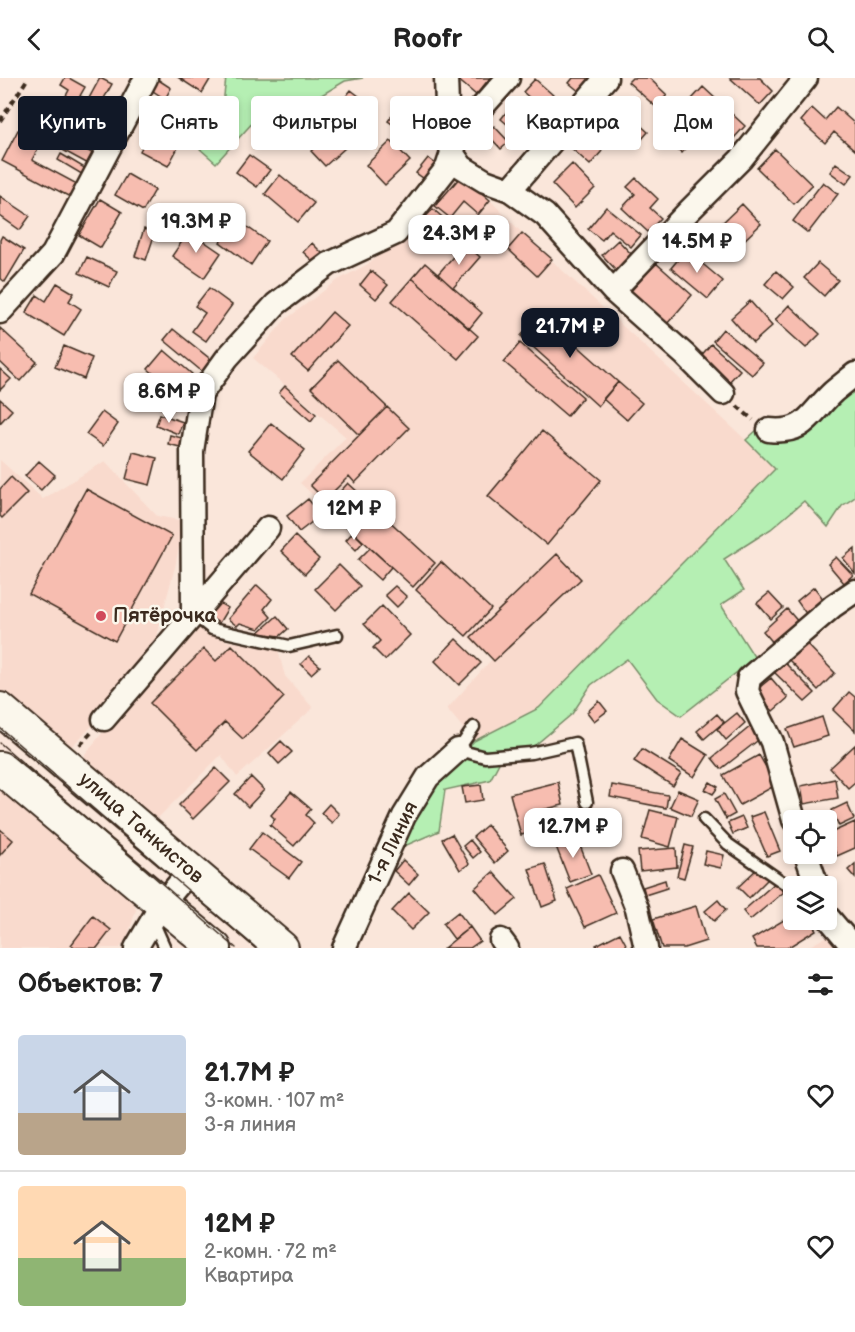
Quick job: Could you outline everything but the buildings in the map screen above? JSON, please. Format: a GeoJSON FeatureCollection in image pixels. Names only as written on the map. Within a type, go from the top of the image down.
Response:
{"type":"FeatureCollection","features":[{"type":"Feature","properties":{"kind":"main road","name":"улица Танкистов"},"geometry":{"type":"LineString","coordinates":[[0,709],[282,948]]}},
{"type":"Feature","properties":{"kind":"main road"},"geometry":{"type":"LineString","coordinates":[[0,768],[158,912],[215,948]]}},
{"type":"Feature","properties":{"kind":"street"},"geometry":{"type":"LineString","coordinates":[[0,312],[53,254],[146,78]]}},
{"type":"Feature","properties":{"kind":"street"},"geometry":{"type":"LineString","coordinates":[[446,78],[448,132],[452,153],[462,167],[485,181],[510,190],[545,215],[613,291],[685,355],[723,393]]}},
{"type":"Feature","properties":{"kind":"street"},"geometry":{"type":"LineString","coordinates":[[193,614],[192,451],[201,394],[227,358],[276,304],[329,264],[396,233],[447,168],[459,133],[508,78]]}},
{"type":"Feature","properties":{"kind":"street"},"geometry":{"type":"LineString","coordinates":[[510,190],[606,78]]}},
{"type":"Feature","properties":{"kind":"street"},"geometry":{"type":"LineString","coordinates":[[613,291],[741,159],[806,78]]}},
{"type":"Feature","properties":{"kind":"street"},"geometry":{"type":"LineString","coordinates":[[769,430],[784,432],[807,421],[832,393],[855,374]]}},
{"type":"Feature","properties":{"kind":"street"},"geometry":{"type":"LineString","coordinates":[[104,719],[268,528]]}},
{"type":"Feature","properties":{"kind":"street"},"geometry":{"type":"LineString","coordinates":[[791,810],[772,742],[747,691],[749,678],[832,606],[855,591]]}},
{"type":"Feature","properties":{"kind":"street","name":"1-я Линия"},"geometry":{"type":"LineString","coordinates":[[344,948],[404,816],[428,777],[458,750]]}},
{"type":"Feature","properties":{"kind":"street"},"geometry":{"type":"LineString","coordinates":[[136,948],[158,912],[190,871]]}},
{"type":"Feature","properties":{"kind":"street"},"geometry":{"type":"LineString","coordinates":[[622,871],[637,908],[646,948]]}},
{"type":"Feature","properties":{"kind":"street"},"geometry":{"type":"LineString","coordinates":[[837,928],[854,948]]}},
{"type":"Feature","properties":{"kind":"lane"},"geometry":{"type":"LineString","coordinates":[[193,614],[212,629],[289,646],[337,635]]}},
{"type":"Feature","properties":{"kind":"lane"},"geometry":{"type":"LineString","coordinates":[[474,727],[458,750],[485,757],[531,753],[574,743],[587,802]]}},
{"type":"Feature","properties":{"kind":"lane"},"geometry":{"type":"LineString","coordinates":[[704,819],[728,844],[783,882]]}},
{"type":"Feature","properties":{"kind":"lane"},"geometry":{"type":"LineString","coordinates":[[158,912],[165,948]]}},
{"type":"Feature","properties":{"kind":"path"},"geometry":{"type":"LineString","coordinates":[[0,121],[28,78]]}},
{"type":"Feature","properties":{"kind":"path"},"geometry":{"type":"LineString","coordinates":[[723,393],[748,417],[769,430]]}},
{"type":"Feature","properties":{"kind":"shaded area"},"geometry":{"type":"Polygon","coordinates":[[[454,174],[461,176],[490,200],[522,233],[775,469],[539,708],[474,741],[447,709],[492,659],[300,483],[346,437],[253,358],[285,320],[338,280],[368,264],[400,237],[454,174]]]}},
{"type":"Feature","properties":{"kind":"shaded area"},"geometry":{"type":"Polygon","coordinates":[[[0,460],[43,499],[105,461],[157,516],[184,521],[175,567],[153,648],[102,716],[69,749],[0,698],[0,460]]]}},
{"type":"Feature","properties":{"kind":"shaded area"},"geometry":{"type":"Polygon","coordinates":[[[192,624],[206,633],[228,641],[278,650],[285,676],[313,708],[237,777],[221,755],[153,823],[85,767],[85,754],[192,624]]]}},
{"type":"Feature","properties":{"kind":"shaded area"},"geometry":{"type":"Polygon","coordinates":[[[0,788],[133,899],[136,910],[127,938],[120,948],[0,948],[0,788]]]}},
{"type":"Feature","properties":{"kind":"shaded area"},"geometry":{"type":"Polygon","coordinates":[[[831,934],[841,948],[806,948],[831,934]]]}},
{"type":"Feature","properties":{"kind":"green space"},"geometry":{"type":"Polygon","coordinates":[[[226,78],[363,78],[345,81],[320,96],[251,96],[251,124],[239,138],[239,96],[224,96],[226,78]]]}},
{"type":"Feature","properties":{"kind":"green space"},"geometry":{"type":"Polygon","coordinates":[[[201,150],[228,150],[216,163],[201,150]]]}},
{"type":"Feature","properties":{"kind":"green space"},"geometry":{"type":"Polygon","coordinates":[[[855,382],[855,497],[842,506],[828,527],[804,501],[771,529],[724,559],[744,590],[721,605],[755,658],[681,716],[657,699],[627,659],[591,685],[572,714],[534,746],[501,752],[500,761],[490,780],[445,790],[439,831],[402,847],[415,815],[435,782],[474,741],[539,708],[775,469],[746,440],[757,430],[770,439],[855,382]]]}},
{"type":"Feature","properties":{"kind":"tram line"},"geometry":{"type":"LineString","coordinates":[[0,728],[255,948]]}},
{"type":"Feature","properties":{"kind":"tram line"},"geometry":{"type":"LineString","coordinates":[[0,743],[236,948]]}},
{"type":"Feature","properties":{"kind":"place","name":"Пятёрочка"},"geometry":{"type":"Point","coordinates":[101,616]}}]}
